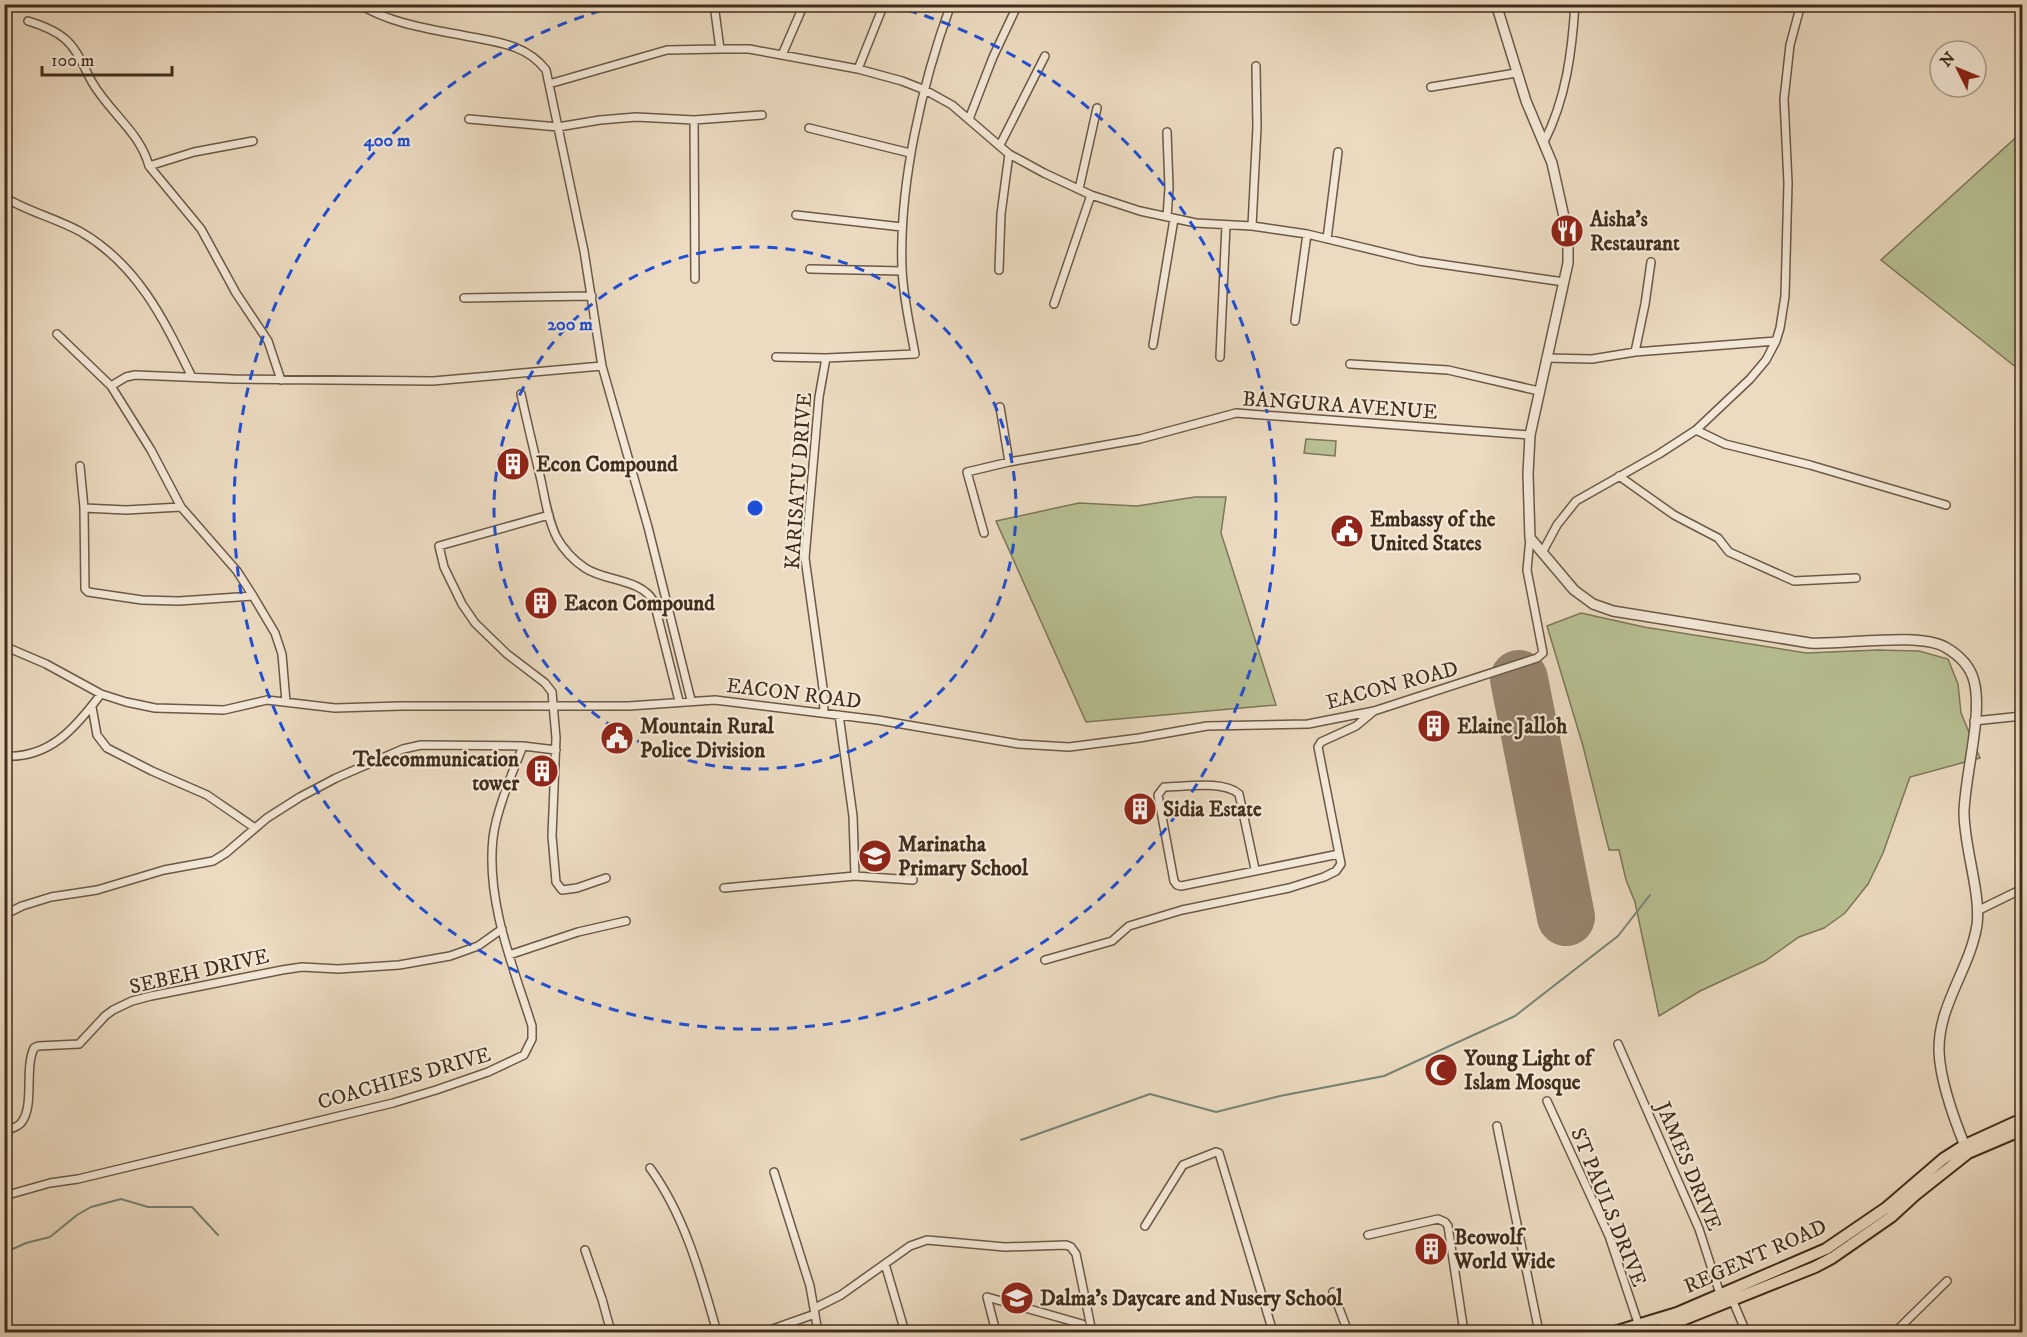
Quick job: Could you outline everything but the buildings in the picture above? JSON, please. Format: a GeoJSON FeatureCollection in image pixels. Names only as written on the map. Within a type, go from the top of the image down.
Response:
{"type":"FeatureCollection","features":[{"type":"Feature","properties":{"kind":"main road","name":"REGENT ROAD"},"geometry":{"type":"LineString","coordinates":[[1652,1332],[1826,1249],[1886,1208],[1935,1164],[2022,1119]]}},
{"type":"Feature","properties":{"kind":"main road","name":"REGENT ROAD"},"geometry":{"type":"LineString","coordinates":[[1967,1149],[2022,1130]]}},
{"type":"Feature","properties":{"kind":"main road","name":"REGENT ROAD"},"geometry":{"type":"LineString","coordinates":[[1614,1332],[1726,1297]]}},
{"type":"Feature","properties":{"kind":"street"},"geometry":{"type":"LineString","coordinates":[[359,4],[382,16],[410,24],[518,48],[539,61],[546,70],[592,296],[602,366],[648,527],[691,700]]}},
{"type":"Feature","properties":{"kind":"street"},"geometry":{"type":"LineString","coordinates":[[714,4],[720,49]]}},
{"type":"Feature","properties":{"kind":"street"},"geometry":{"type":"LineString","coordinates":[[782,55],[804,4]]}},
{"type":"Feature","properties":{"kind":"street"},"geometry":{"type":"LineString","coordinates":[[858,69],[884,4]]}},
{"type":"Feature","properties":{"kind":"street"},"geometry":{"type":"LineString","coordinates":[[776,357],[826,358],[915,354],[902,271],[902,227],[910,153],[939,36],[951,4]]}},
{"type":"Feature","properties":{"kind":"street"},"geometry":{"type":"LineString","coordinates":[[969,118],[993,57],[1018,4]]}},
{"type":"Feature","properties":{"kind":"street"},"geometry":{"type":"LineString","coordinates":[[1496,4],[1516,73],[1552,163],[1569,249],[1564,282],[1530,435],[1528,474],[1530,538],[1574,590],[1593,604],[1613,611],[1810,643],[1917,640],[1936,643],[1955,653],[1968,667],[1976,695],[1964,813],[1977,924],[1969,955],[1943,1018],[1939,1049],[1943,1082],[1967,1149]]}},
{"type":"Feature","properties":{"kind":"street"},"geometry":{"type":"LineString","coordinates":[[1544,142],[1558,109],[1567,72],[1572,49],[1575,4]]}},
{"type":"Feature","properties":{"kind":"street"},"geometry":{"type":"LineString","coordinates":[[1542,553],[1557,525],[1576,501],[1659,454],[1696,430],[1750,379],[1766,360],[1776,341],[1785,296],[1788,183],[1784,99],[1790,45],[1801,4]]}},
{"type":"Feature","properties":{"kind":"street"},"geometry":{"type":"LineString","coordinates":[[28,21],[46,27],[66,39],[100,93],[146,153],[149,166],[201,229],[236,292],[268,341],[281,380]]}},
{"type":"Feature","properties":{"kind":"street"},"geometry":{"type":"LineString","coordinates":[[549,84],[667,50],[749,49],[858,69],[887,76],[926,90],[969,118],[1009,154],[1091,195],[1140,211],[1196,223],[1252,226],[1307,234],[1419,261],[1564,282]]}},
{"type":"Feature","properties":{"kind":"street"},"geometry":{"type":"LineString","coordinates":[[1000,145],[1046,56]]}},
{"type":"Feature","properties":{"kind":"street"},"geometry":{"type":"LineString","coordinates":[[1252,226],[1257,127],[1256,66]]}},
{"type":"Feature","properties":{"kind":"street"},"geometry":{"type":"LineString","coordinates":[[1431,87],[1516,73]]}},
{"type":"Feature","properties":{"kind":"street"},"geometry":{"type":"LineString","coordinates":[[1079,189],[1097,108]]}},
{"type":"Feature","properties":{"kind":"street"},"geometry":{"type":"LineString","coordinates":[[469,119],[558,127],[636,117],[693,120],[762,115]]}},
{"type":"Feature","properties":{"kind":"street"},"geometry":{"type":"LineString","coordinates":[[693,120],[694,279]]}},
{"type":"Feature","properties":{"kind":"street"},"geometry":{"type":"LineString","coordinates":[[809,128],[910,153]]}},
{"type":"Feature","properties":{"kind":"street"},"geometry":{"type":"LineString","coordinates":[[1153,345],[1170,218],[1167,132]]}},
{"type":"Feature","properties":{"kind":"street"},"geometry":{"type":"LineString","coordinates":[[149,166],[194,152],[253,141]]}},
{"type":"Feature","properties":{"kind":"street"},"geometry":{"type":"LineString","coordinates":[[1327,239],[1338,152]]}},
{"type":"Feature","properties":{"kind":"street"},"geometry":{"type":"LineString","coordinates":[[999,270],[1001,214],[1009,154]]}},
{"type":"Feature","properties":{"kind":"street"},"geometry":{"type":"LineString","coordinates":[[1054,304],[1091,195]]}},
{"type":"Feature","properties":{"kind":"street"},"geometry":{"type":"LineString","coordinates":[[4,197],[82,232],[112,253],[149,296],[192,377]]}},
{"type":"Feature","properties":{"kind":"street"},"geometry":{"type":"LineString","coordinates":[[796,215],[902,227]]}},
{"type":"Feature","properties":{"kind":"street"},"geometry":{"type":"LineString","coordinates":[[1220,357],[1226,225]]}},
{"type":"Feature","properties":{"kind":"street"},"geometry":{"type":"LineString","coordinates":[[1295,321],[1307,234]]}},
{"type":"Feature","properties":{"kind":"street"},"geometry":{"type":"LineString","coordinates":[[1635,352],[1645,304],[1650,262]]}},
{"type":"Feature","properties":{"kind":"street"},"geometry":{"type":"LineString","coordinates":[[810,269],[902,271]]}},
{"type":"Feature","properties":{"kind":"street"},"geometry":{"type":"LineString","coordinates":[[464,298],[592,296]]}},
{"type":"Feature","properties":{"kind":"street"},"geometry":{"type":"LineString","coordinates":[[57,334],[111,386],[136,423],[181,507],[237,571],[253,596],[275,633],[282,654],[285,702]]}},
{"type":"Feature","properties":{"kind":"street"},"geometry":{"type":"LineString","coordinates":[[1546,358],[1592,358],[1635,352],[1776,341]]}},
{"type":"Feature","properties":{"kind":"street","name":"KARISATU DRIVE"},"geometry":{"type":"LineString","coordinates":[[824,713],[823,688],[805,558],[819,397],[826,358]]}},
{"type":"Feature","properties":{"kind":"street"},"geometry":{"type":"LineString","coordinates":[[1350,364],[1448,370],[1539,390]]}},
{"type":"Feature","properties":{"kind":"street"},"geometry":{"type":"LineString","coordinates":[[111,386],[126,377],[135,375],[281,380],[433,381],[602,366]]}},
{"type":"Feature","properties":{"kind":"street"},"geometry":{"type":"LineString","coordinates":[[521,394],[549,515],[557,538],[566,551],[584,567],[602,577],[637,587],[650,595],[654,602],[679,701]]}},
{"type":"Feature","properties":{"kind":"street"},"geometry":{"type":"LineString","coordinates":[[1000,407],[1009,462]]}},
{"type":"Feature","properties":{"kind":"street","name":"BANGURA AVENUE"},"geometry":{"type":"LineString","coordinates":[[984,532],[967,472],[1009,462],[1140,439],[1230,414],[1244,412],[1328,421],[1530,435]]}},
{"type":"Feature","properties":{"kind":"street"},"geometry":{"type":"LineString","coordinates":[[1696,430],[1725,444],[1810,465],[1946,505]]}},
{"type":"Feature","properties":{"kind":"street"},"geometry":{"type":"LineString","coordinates":[[80,466],[84,508],[85,589],[88,592],[142,600],[170,601],[253,596]]}},
{"type":"Feature","properties":{"kind":"street"},"geometry":{"type":"LineString","coordinates":[[1619,476],[1674,515],[1718,538],[1729,552],[1794,581],[1856,578]]}},
{"type":"Feature","properties":{"kind":"street"},"geometry":{"type":"LineString","coordinates":[[84,508],[126,510],[181,507]]}},
{"type":"Feature","properties":{"kind":"street"},"geometry":{"type":"LineString","coordinates":[[549,515],[439,546],[444,567],[462,604],[489,638],[549,687],[552,692],[556,750],[552,836],[556,882],[562,890],[577,888],[606,878]]}},
{"type":"Feature","properties":{"kind":"street","name":"EACON ROAD"},"geometry":{"type":"LineString","coordinates":[[4,646],[46,664],[101,694],[142,706],[187,710],[224,710],[261,700],[336,708],[466,705],[554,707],[629,706],[715,700],[838,715],[1019,744],[1069,747],[1207,726],[1308,724],[1374,711],[1537,658],[1543,652],[1534,623],[1527,570],[1530,538]]}},
{"type":"Feature","properties":{"kind":"street"},"geometry":{"type":"LineString","coordinates":[[4,756],[23,755],[55,744],[92,707],[101,694]]}},
{"type":"Feature","properties":{"kind":"street"},"geometry":{"type":"LineString","coordinates":[[92,707],[97,735],[107,748],[207,795],[255,828]]}},
{"type":"Feature","properties":{"kind":"street"},"geometry":{"type":"LineString","coordinates":[[1045,960],[1112,942],[1129,926],[1182,910],[1289,888],[1324,877],[1335,871],[1341,864],[1318,747],[1321,742],[1356,726],[1374,711]]}},
{"type":"Feature","properties":{"kind":"street"},"geometry":{"type":"LineString","coordinates":[[838,715],[853,816],[855,876]]}},
{"type":"Feature","properties":{"kind":"street"},"geometry":{"type":"LineString","coordinates":[[1974,721],[2022,716]]}},
{"type":"Feature","properties":{"kind":"street"},"geometry":{"type":"LineString","coordinates":[[4,915],[22,906],[51,897],[97,890],[164,870],[213,861],[255,828],[314,788],[403,749],[421,745],[523,746],[556,750]]}},
{"type":"Feature","properties":{"kind":"street","name":"COACHIES DRIVE"},"geometry":{"type":"LineString","coordinates":[[4,1196],[50,1183],[78,1179],[393,1103],[488,1072],[524,1054],[532,1039],[532,1026],[502,929],[492,873],[493,836],[523,746]]}},
{"type":"Feature","properties":{"kind":"street"},"geometry":{"type":"LineString","coordinates":[[1255,869],[1239,794],[1233,789],[1207,786],[1164,787],[1160,791],[1158,795],[1166,842],[1177,885],[1339,854]]}},
{"type":"Feature","properties":{"kind":"street"},"geometry":{"type":"LineString","coordinates":[[724,888],[855,876],[913,880]]}},
{"type":"Feature","properties":{"kind":"street"},"geometry":{"type":"LineString","coordinates":[[1977,911],[2022,889]]}},
{"type":"Feature","properties":{"kind":"street"},"geometry":{"type":"LineString","coordinates":[[509,955],[578,932],[626,921]]}},
{"type":"Feature","properties":{"kind":"street","name":"SEBEH DRIVE"},"geometry":{"type":"LineString","coordinates":[[4,1131],[18,1126],[25,1116],[32,1052],[38,1046],[79,1044],[105,1016],[132,1001],[302,967],[338,969],[399,965],[450,956],[478,946],[502,929]]}},
{"type":"Feature","properties":{"kind":"street","name":"JAMES DRIVE"},"geometry":{"type":"LineString","coordinates":[[1618,1044],[1699,1229],[1726,1297],[1746,1332]]}},
{"type":"Feature","properties":{"kind":"street","name":"ST PAULS DRIVE"},"geometry":{"type":"LineString","coordinates":[[1547,1101],[1609,1236],[1639,1326]]}},
{"type":"Feature","properties":{"kind":"street"},"geometry":{"type":"LineString","coordinates":[[1497,1126],[1539,1332]]}},
{"type":"Feature","properties":{"kind":"street"},"geometry":{"type":"LineString","coordinates":[[1145,1226],[1183,1165],[1216,1152],[1219,1153],[1273,1332]]}},
{"type":"Feature","properties":{"kind":"street"},"geometry":{"type":"LineString","coordinates":[[650,1168],[663,1186],[682,1226],[717,1332]]}},
{"type":"Feature","properties":{"kind":"street"},"geometry":{"type":"LineString","coordinates":[[774,1172],[815,1311],[818,1332]]}},
{"type":"Feature","properties":{"kind":"street"},"geometry":{"type":"LineString","coordinates":[[1368,1235],[1438,1219],[1445,1222],[1448,1226],[1464,1332]]}},
{"type":"Feature","properties":{"kind":"street"},"geometry":{"type":"LineString","coordinates":[[764,1332],[815,1311],[910,1246],[932,1239],[1005,1247],[1066,1245],[1071,1247],[1076,1254],[1092,1332]]}},
{"type":"Feature","properties":{"kind":"street"},"geometry":{"type":"LineString","coordinates":[[585,1250],[602,1299],[610,1332]]}},
{"type":"Feature","properties":{"kind":"street"},"geometry":{"type":"LineString","coordinates":[[885,1264],[905,1332]]}},
{"type":"Feature","properties":{"kind":"street"},"geometry":{"type":"LineString","coordinates":[[1895,1332],[1947,1281]]}},
{"type":"Feature","properties":{"kind":"street"},"geometry":{"type":"LineString","coordinates":[[1333,1292],[1348,1332]]}},
{"type":"Feature","properties":{"kind":"street"},"geometry":{"type":"LineString","coordinates":[[996,1332],[987,1297],[1082,1324]]}},
{"type":"Feature","properties":{"kind":"green space"},"geometry":{"type":"Polygon","coordinates":[[[2022,132],[2022,372],[1881,260],[2022,132]]]}},
{"type":"Feature","properties":{"kind":"green space"},"geometry":{"type":"Polygon","coordinates":[[[1306,439],[1336,441],[1335,456],[1304,453],[1306,439]]]}},
{"type":"Feature","properties":{"kind":"green space"},"geometry":{"type":"Polygon","coordinates":[[[1195,497],[1226,497],[1221,533],[1276,705],[1086,722],[996,521],[1079,503],[1137,506],[1195,497]]]}},
{"type":"Feature","properties":{"kind":"green space"},"geometry":{"type":"Polygon","coordinates":[[[1581,613],[1644,627],[1806,653],[1919,651],[1948,659],[1958,684],[1961,713],[1980,758],[1910,777],[1883,853],[1868,884],[1845,913],[1824,928],[1799,937],[1765,961],[1700,991],[1659,1016],[1635,902],[1626,880],[1619,850],[1609,850],[1583,746],[1547,626],[1581,613]]]}},
{"type":"Feature","properties":{"kind":"waterway"},"geometry":{"type":"LineString","coordinates":[[1021,1140],[1150,1094],[1216,1112],[1280,1096],[1384,1076],[1515,1016],[1618,936],[1650,895]]}},
{"type":"Feature","properties":{"kind":"waterway"},"geometry":{"type":"LineString","coordinates":[[4,1253],[26,1243],[50,1237],[77,1215],[91,1207],[121,1199],[148,1207],[192,1207],[218,1235]]}},
{"type":"Feature","properties":{"kind":"runway"},"geometry":{"type":"LineString","coordinates":[[1519,679],[1566,917]]}},
{"type":"Feature","properties":{"kind":"place","name":"Aisha’s Restaurant"},"geometry":{"type":"Point","coordinates":[1567,231]}},
{"type":"Feature","properties":{"kind":"place","name":"Econ Compound"},"geometry":{"type":"Point","coordinates":[513,464]}},
{"type":"Feature","properties":{"kind":"place","name":"Embassy of the United States"},"geometry":{"type":"Point","coordinates":[1347,531]}},
{"type":"Feature","properties":{"kind":"place","name":"Eacon Compound"},"geometry":{"type":"Point","coordinates":[541,603]}},
{"type":"Feature","properties":{"kind":"place","name":"Elaine Jalloh"},"geometry":{"type":"Point","coordinates":[1434,726]}},
{"type":"Feature","properties":{"kind":"place","name":"Mountain Rural Police Division"},"geometry":{"type":"Point","coordinates":[617,738]}},
{"type":"Feature","properties":{"kind":"place","name":"Telecommunication tower"},"geometry":{"type":"Point","coordinates":[542,771]}},
{"type":"Feature","properties":{"kind":"place","name":"Sidia Estate"},"geometry":{"type":"Point","coordinates":[1140,809]}},
{"type":"Feature","properties":{"kind":"place","name":"Marinatha Primary School"},"geometry":{"type":"Point","coordinates":[875,856]}},
{"type":"Feature","properties":{"kind":"place","name":"Young Light of Islam Mosque"},"geometry":{"type":"Point","coordinates":[1441,1070]}},
{"type":"Feature","properties":{"kind":"place","name":"Beowolf World Wide"},"geometry":{"type":"Point","coordinates":[1431,1249]}},
{"type":"Feature","properties":{"kind":"place","name":"Dalma's Daycare and Nusery School"},"geometry":{"type":"Point","coordinates":[1017,1298]}}]}
